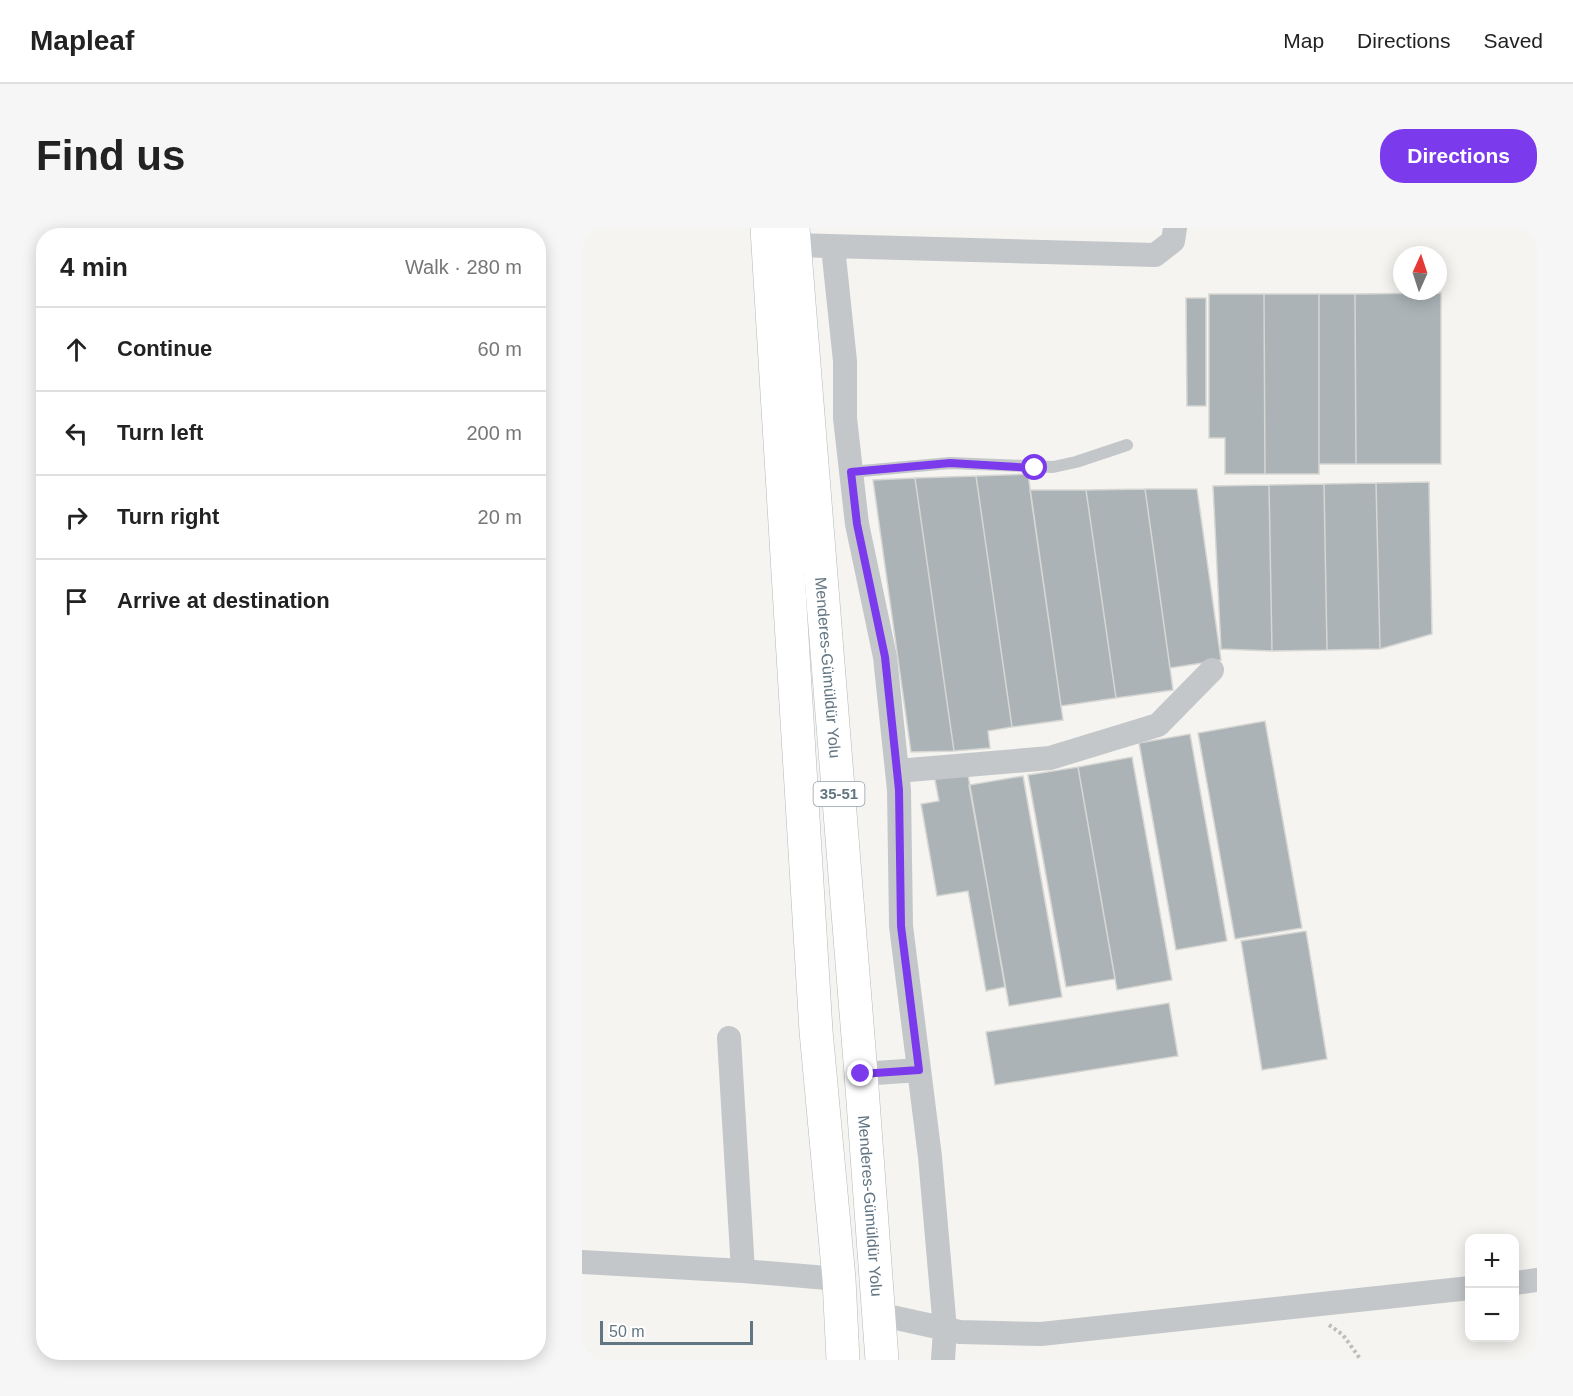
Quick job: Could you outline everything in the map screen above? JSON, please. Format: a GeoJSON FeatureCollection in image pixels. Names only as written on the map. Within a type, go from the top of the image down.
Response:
{"type":"FeatureCollection","features":[{"type":"Feature","properties":{"kind":"main road","name":"Menderes-Gümüldür Yolu"},"geometry":{"type":"LineString","coordinates":[[784,234],[861,1074],[882,1360]]}},
{"type":"Feature","properties":{"kind":"main road","name":"Menderes-Gümüldür Yolu"},"geometry":{"type":"LineString","coordinates":[[784,234],[816,1031],[839,1279],[843,1360]]}},
{"type":"Feature","properties":{"kind":"street"},"geometry":{"type":"LineString","coordinates":[[784,234],[833,247],[1155,255],[1173,242],[1175,228]]}},
{"type":"Feature","properties":{"kind":"street"},"geometry":{"type":"LineString","coordinates":[[833,247],[845,361],[845,418],[857,524],[885,657],[899,790],[901,926],[930,1157],[945,1329],[943,1360]]}},
{"type":"Feature","properties":{"kind":"street"},"geometry":{"type":"LineString","coordinates":[[897,771],[1050,758],[1158,726],[1212,670]]}},
{"type":"Feature","properties":{"kind":"street"},"geometry":{"type":"LineString","coordinates":[[729,1038],[743,1271]]}},
{"type":"Feature","properties":{"kind":"street"},"geometry":{"type":"LineString","coordinates":[[861,1074],[919,1070]]}},
{"type":"Feature","properties":{"kind":"street"},"geometry":{"type":"LineString","coordinates":[[582,1262],[839,1279]]}},
{"type":"Feature","properties":{"kind":"street"},"geometry":{"type":"LineString","coordinates":[[1519,1282],[1537,1280]]}},
{"type":"Feature","properties":{"kind":"street"},"geometry":{"type":"LineString","coordinates":[[879,1314],[960,1332],[1041,1334],[1465,1288]]}},
{"type":"Feature","properties":{"kind":"lane"},"geometry":{"type":"LineString","coordinates":[[851,472],[950,463],[1053,467],[1127,445]]}},
{"type":"Feature","properties":{"kind":"path"},"geometry":{"type":"LineString","coordinates":[[1302,1305],[1343,1335],[1361,1360]]}},
{"type":"Feature","properties":{"kind":"building"},"geometry":{"type":"Polygon","coordinates":[[[1209,294],[1264,294],[1265,474],[1225,474],[1225,438],[1209,438],[1209,294]]]}},
{"type":"Feature","properties":{"kind":"building"},"geometry":{"type":"Polygon","coordinates":[[[1264,294],[1319,294],[1319,474],[1265,474],[1264,294]]]}},
{"type":"Feature","properties":{"kind":"building"},"geometry":{"type":"Polygon","coordinates":[[[1319,294],[1355,294],[1356,464],[1319,464],[1319,294]]]}},
{"type":"Feature","properties":{"kind":"building"},"geometry":{"type":"Polygon","coordinates":[[[1355,294],[1393,294],[1393,300],[1441,300],[1441,464],[1356,464],[1355,294]]]}},
{"type":"Feature","properties":{"kind":"building"},"geometry":{"type":"Polygon","coordinates":[[[1186,298],[1206,298],[1206,406],[1187,406],[1186,298]]]}},
{"type":"Feature","properties":{"kind":"building"},"geometry":{"type":"Polygon","coordinates":[[[1028,474],[1063,720],[1012,727],[976,476],[1028,474]]]}},
{"type":"Feature","properties":{"kind":"building"},"geometry":{"type":"Polygon","coordinates":[[[976,476],[1012,727],[988,731],[990,748],[954,751],[915,478],[976,476]]]}},
{"type":"Feature","properties":{"kind":"building"},"geometry":{"type":"Polygon","coordinates":[[[915,478],[954,751],[911,752],[873,480],[915,478]]]}},
{"type":"Feature","properties":{"kind":"building"},"geometry":{"type":"Polygon","coordinates":[[[1429,482],[1432,634],[1380,649],[1376,483],[1429,482]]]}},
{"type":"Feature","properties":{"kind":"building"},"geometry":{"type":"Polygon","coordinates":[[[1376,483],[1380,649],[1327,650],[1324,484],[1376,483]]]}},
{"type":"Feature","properties":{"kind":"building"},"geometry":{"type":"Polygon","coordinates":[[[1324,484],[1327,650],[1272,651],[1269,485],[1324,484]]]}},
{"type":"Feature","properties":{"kind":"building"},"geometry":{"type":"Polygon","coordinates":[[[1269,485],[1272,651],[1221,649],[1213,486],[1269,485]]]}},
{"type":"Feature","properties":{"kind":"building"},"geometry":{"type":"Polygon","coordinates":[[[1145,489],[1197,489],[1221,660],[1170,668],[1145,489]]]}},
{"type":"Feature","properties":{"kind":"building"},"geometry":{"type":"Polygon","coordinates":[[[1145,489],[1173,690],[1116,698],[1086,490],[1145,489]]]}},
{"type":"Feature","properties":{"kind":"building"},"geometry":{"type":"Polygon","coordinates":[[[1030,490],[1086,490],[1116,698],[1061,706],[1030,490]]]}},
{"type":"Feature","properties":{"kind":"building"},"geometry":{"type":"Polygon","coordinates":[[[1265,721],[1302,928],[1235,939],[1198,733],[1265,721]]]}},
{"type":"Feature","properties":{"kind":"building"},"geometry":{"type":"Polygon","coordinates":[[[1190,734],[1227,941],[1176,950],[1139,743],[1190,734]]]}},
{"type":"Feature","properties":{"kind":"building"},"geometry":{"type":"Polygon","coordinates":[[[1132,757],[1172,980],[1117,990],[1078,767],[1132,757]]]}},
{"type":"Feature","properties":{"kind":"building"},"geometry":{"type":"Polygon","coordinates":[[[1078,767],[1115,979],[1066,987],[1028,775],[1078,767]]]}},
{"type":"Feature","properties":{"kind":"building"},"geometry":{"type":"Polygon","coordinates":[[[967,769],[1005,987],[986,991],[968,891],[937,896],[921,804],[939,801],[934,775],[967,769]]]}},
{"type":"Feature","properties":{"kind":"building"},"geometry":{"type":"Polygon","coordinates":[[[1023,776],[1062,997],[1009,1006],[969,785],[1023,776]]]}},
{"type":"Feature","properties":{"kind":"building"},"geometry":{"type":"Polygon","coordinates":[[[1306,931],[1327,1059],[1262,1070],[1241,941],[1306,931]]]}},
{"type":"Feature","properties":{"kind":"building"},"geometry":{"type":"Polygon","coordinates":[[[1169,1003],[1178,1056],[995,1085],[986,1032],[1169,1003]]]}},
{"type":"Feature","properties":{"kind":"route"},"geometry":{"type":"LineString","coordinates":[[861,1074],[919,1070],[901,926],[899,790],[885,657],[857,524],[851,472],[950,463],[1035,468]]}}]}
